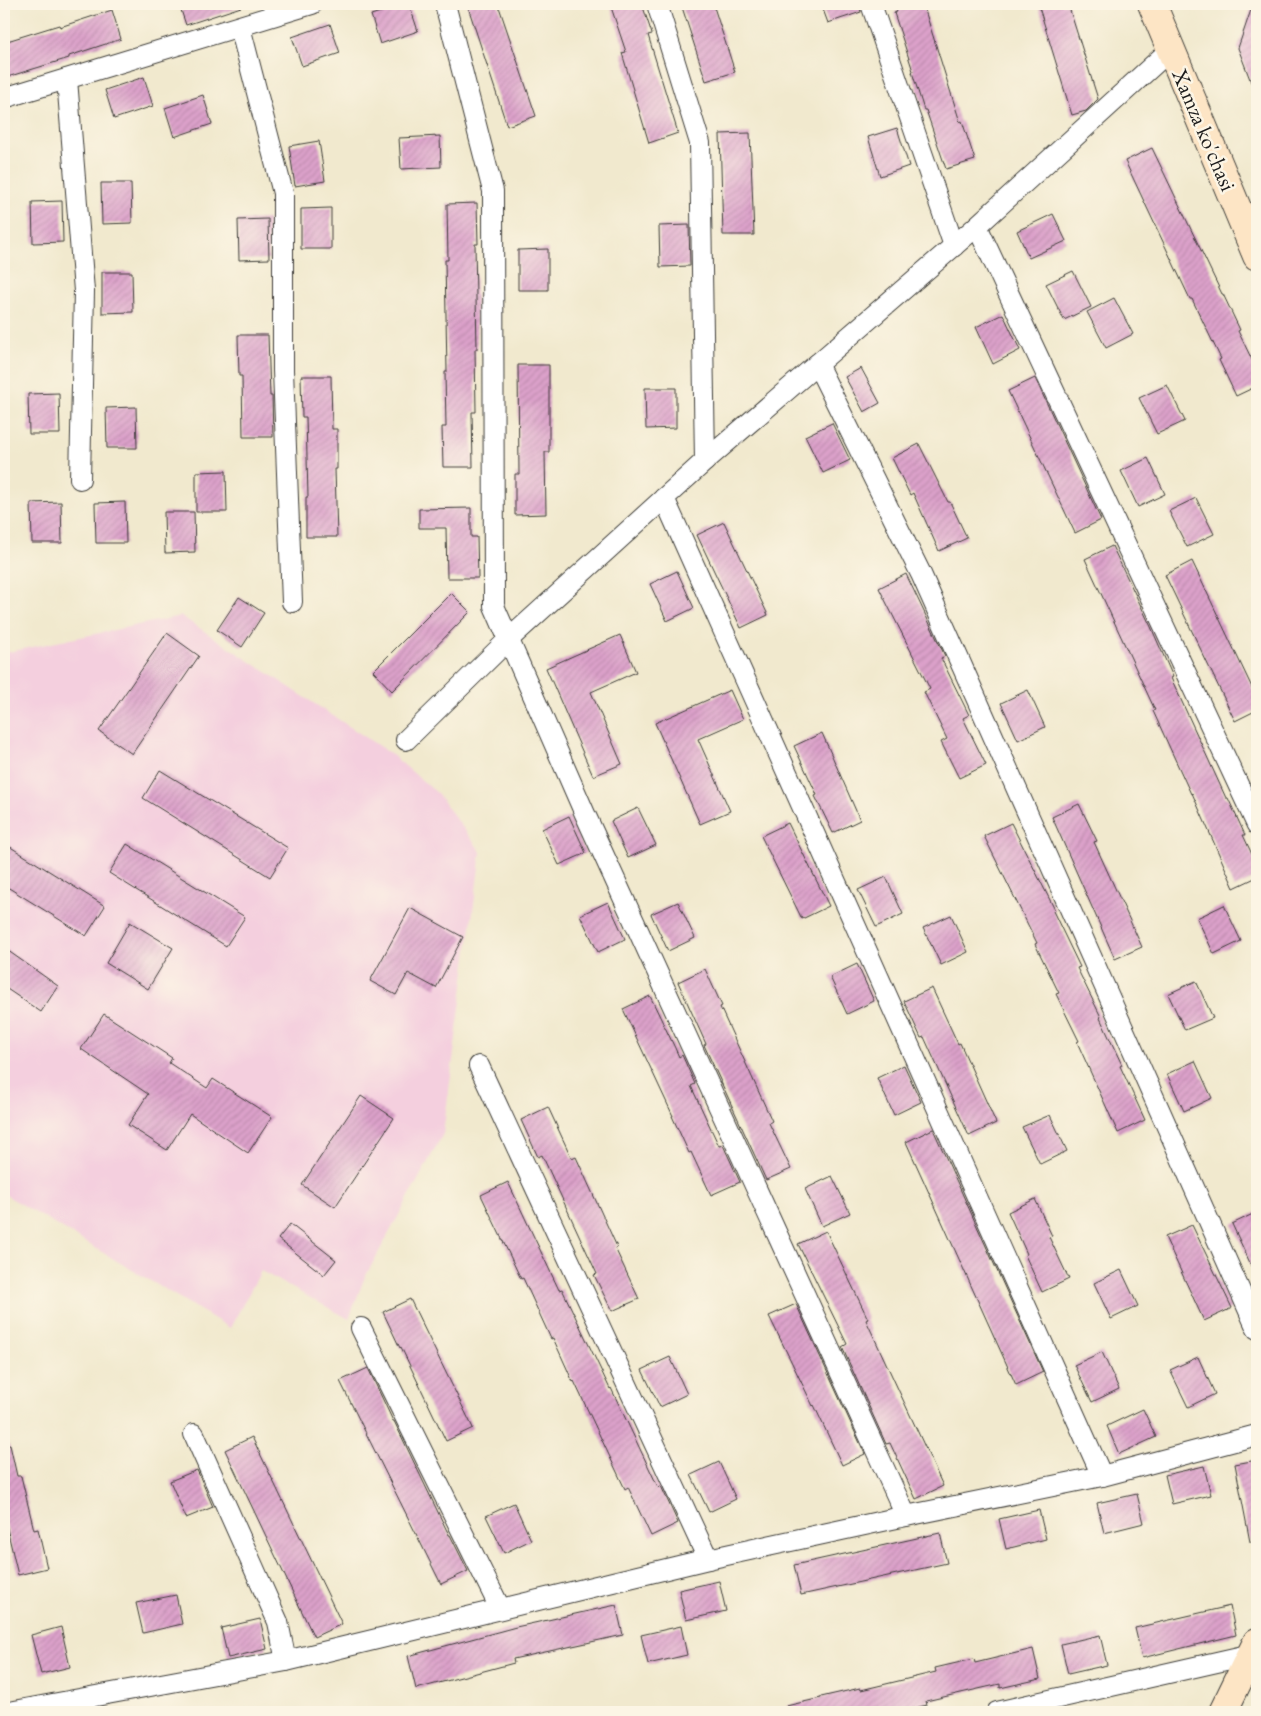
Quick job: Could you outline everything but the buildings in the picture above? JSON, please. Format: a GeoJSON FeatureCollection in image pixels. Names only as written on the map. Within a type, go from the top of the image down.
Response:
{"type":"FeatureCollection","features":[{"type":"Feature","properties":{"kind":"street"},"geometry":{"type":"LineString","coordinates":[[4,98],[312,4]]}},
{"type":"Feature","properties":{"kind":"street"},"geometry":{"type":"LineString","coordinates":[[445,4],[493,191],[494,606],[585,814],[906,1516]]}},
{"type":"Feature","properties":{"kind":"street"},"geometry":{"type":"LineString","coordinates":[[658,4],[700,142],[705,461]]}},
{"type":"Feature","properties":{"kind":"street"},"geometry":{"type":"LineString","coordinates":[[870,4],[954,246]]}},
{"type":"Feature","properties":{"kind":"street","name":"Xamza ko'chasi"},"geometry":{"type":"LineString","coordinates":[[1152,4],[1257,256]]}},
{"type":"Feature","properties":{"kind":"street"},"geometry":{"type":"LineString","coordinates":[[240,27],[283,193],[283,370],[292,602]]}},
{"type":"Feature","properties":{"kind":"street"},"geometry":{"type":"LineString","coordinates":[[406,740],[509,639],[705,461],[977,226],[1171,50]]}},
{"type":"Feature","properties":{"kind":"street"},"geometry":{"type":"LineString","coordinates":[[67,79],[84,291],[80,479]]}},
{"type":"Feature","properties":{"kind":"street"},"geometry":{"type":"LineString","coordinates":[[977,226],[1257,825]]}},
{"type":"Feature","properties":{"kind":"street"},"geometry":{"type":"LineString","coordinates":[[817,364],[921,574],[1257,1329]]}},
{"type":"Feature","properties":{"kind":"street"},"geometry":{"type":"LineString","coordinates":[[664,498],[1102,1476]]}},
{"type":"Feature","properties":{"kind":"street"},"geometry":{"type":"LineString","coordinates":[[479,1066],[708,1559]]}},
{"type":"Feature","properties":{"kind":"street"},"geometry":{"type":"LineString","coordinates":[[361,1328],[500,1608]]}},
{"type":"Feature","properties":{"kind":"street"},"geometry":{"type":"LineString","coordinates":[[194,1434],[278,1622],[286,1661]]}},
{"type":"Feature","properties":{"kind":"street"},"geometry":{"type":"LineString","coordinates":[[9,1712],[286,1661],[708,1559],[1102,1476],[1257,1435]]}},
{"type":"Feature","properties":{"kind":"street"},"geometry":{"type":"LineString","coordinates":[[997,1712],[1255,1648]]}},
{"type":"Feature","properties":{"kind":"street"},"geometry":{"type":"LineString","coordinates":[[1223,1712],[1255,1648]]}},
{"type":"Feature","properties":{"kind":"shaded area"},"geometry":{"type":"Polygon","coordinates":[[[181,616],[391,754],[437,793],[481,852],[443,1134],[364,1279],[349,1319],[261,1271],[230,1328],[4,1194],[4,653],[181,616]]]}}]}
